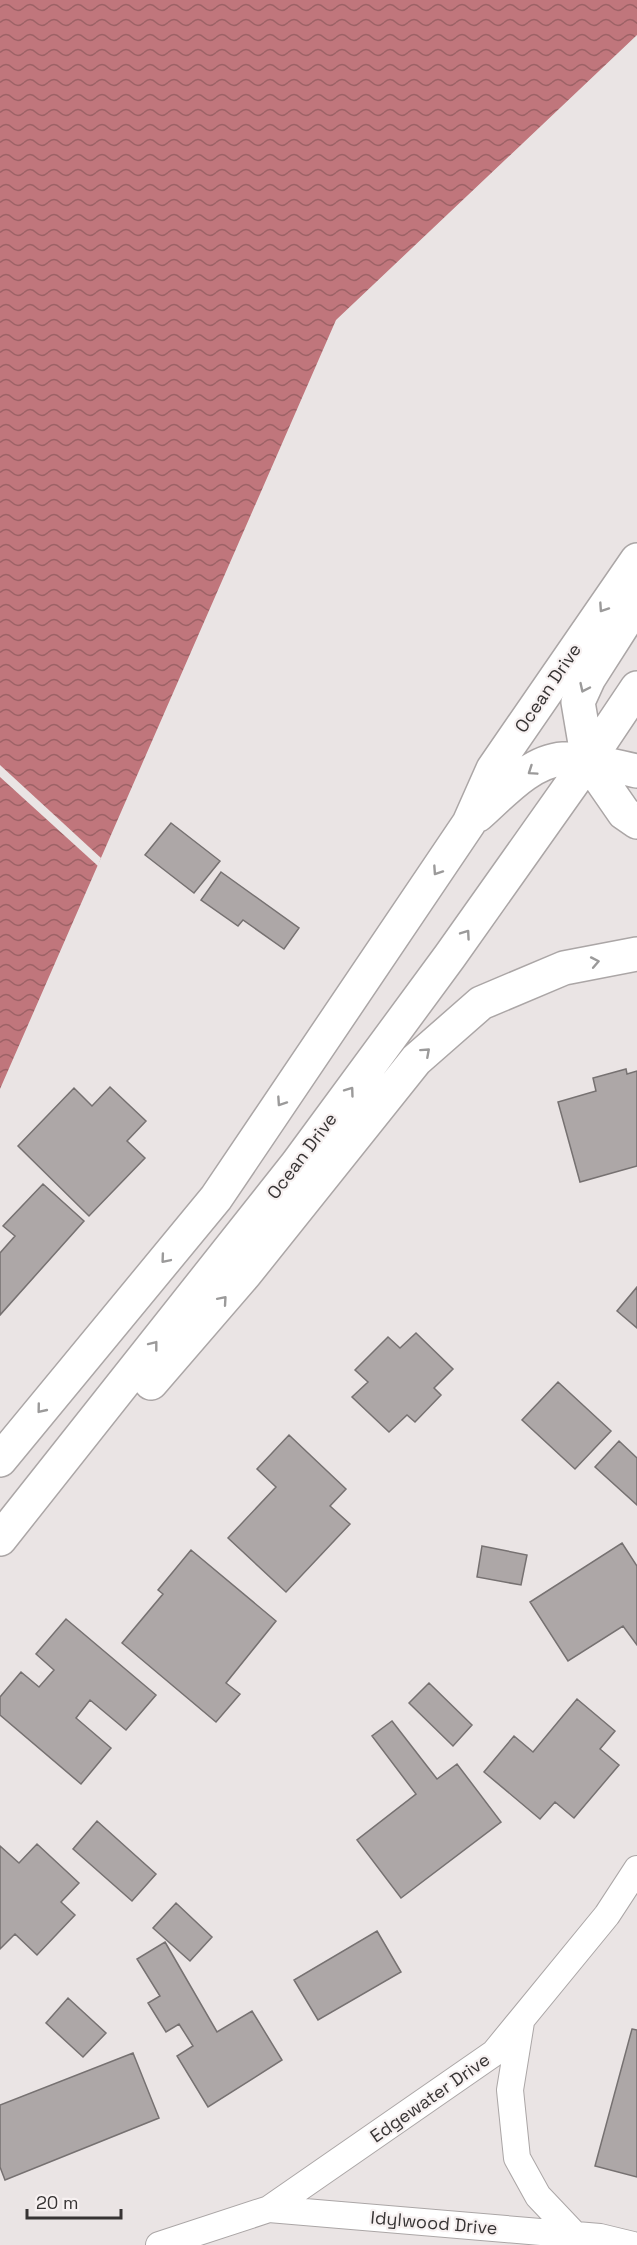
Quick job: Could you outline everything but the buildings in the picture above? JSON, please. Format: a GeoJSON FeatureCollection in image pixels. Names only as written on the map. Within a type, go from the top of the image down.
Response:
{"type":"FeatureCollection","features":[{"type":"Feature","properties":{"kind":"main road","name":"Ocean Drive"},"geometry":{"type":"LineString","coordinates":[[0,1460],[216,1198],[470,823],[493,769],[637,560]]}},
{"type":"Feature","properties":{"kind":"main road","name":"Ocean Drive"},"geometry":{"type":"LineString","coordinates":[[588,760],[578,702],[589,678],[637,603]]}},
{"type":"Feature","properties":{"kind":"main road","name":"Ocean Drive"},"geometry":{"type":"LineString","coordinates":[[0,1539],[297,1164],[450,956],[637,688]]}},
{"type":"Feature","properties":{"kind":"main road","name":"Ocean Drive"},"geometry":{"type":"LineString","coordinates":[[470,823],[537,766],[561,759],[588,760]]}},
{"type":"Feature","properties":{"kind":"main road"},"geometry":{"type":"LineString","coordinates":[[588,760],[637,771]]}},
{"type":"Feature","properties":{"kind":"main road"},"geometry":{"type":"LineString","coordinates":[[588,760],[624,813],[637,822]]}},
{"type":"Feature","properties":{"kind":"main road"},"geometry":{"type":"LineString","coordinates":[[0,1544],[40,1512],[230,1292],[416,1060],[481,1003],[564,968],[637,954]]}},
{"type":"Feature","properties":{"kind":"main road"},"geometry":{"type":"LineString","coordinates":[[77,1364],[115,1395]]}},
{"type":"Feature","properties":{"kind":"street","name":"Edgewater Drive"},"geometry":{"type":"LineString","coordinates":[[159,2245],[270,2209],[494,2053],[607,1915],[637,1869]]}},
{"type":"Feature","properties":{"kind":"street"},"geometry":{"type":"LineString","coordinates":[[522,2020],[510,2090],[517,2158],[538,2196],[574,2235]]}},
{"type":"Feature","properties":{"kind":"street","name":"Idylwood Drive"},"geometry":{"type":"LineString","coordinates":[[270,2209],[600,2236],[633,2245]]}},
{"type":"Feature","properties":{"kind":"water"},"geometry":{"type":"Polygon","coordinates":[[[0,0],[637,0],[637,35],[336,320],[0,1089],[0,0]]]}},
{"type":"Feature","properties":{"kind":"pier"},"geometry":{"type":"Polygon","coordinates":[[[0,765],[101,858],[98,866],[0,777],[0,765]]]}}]}
